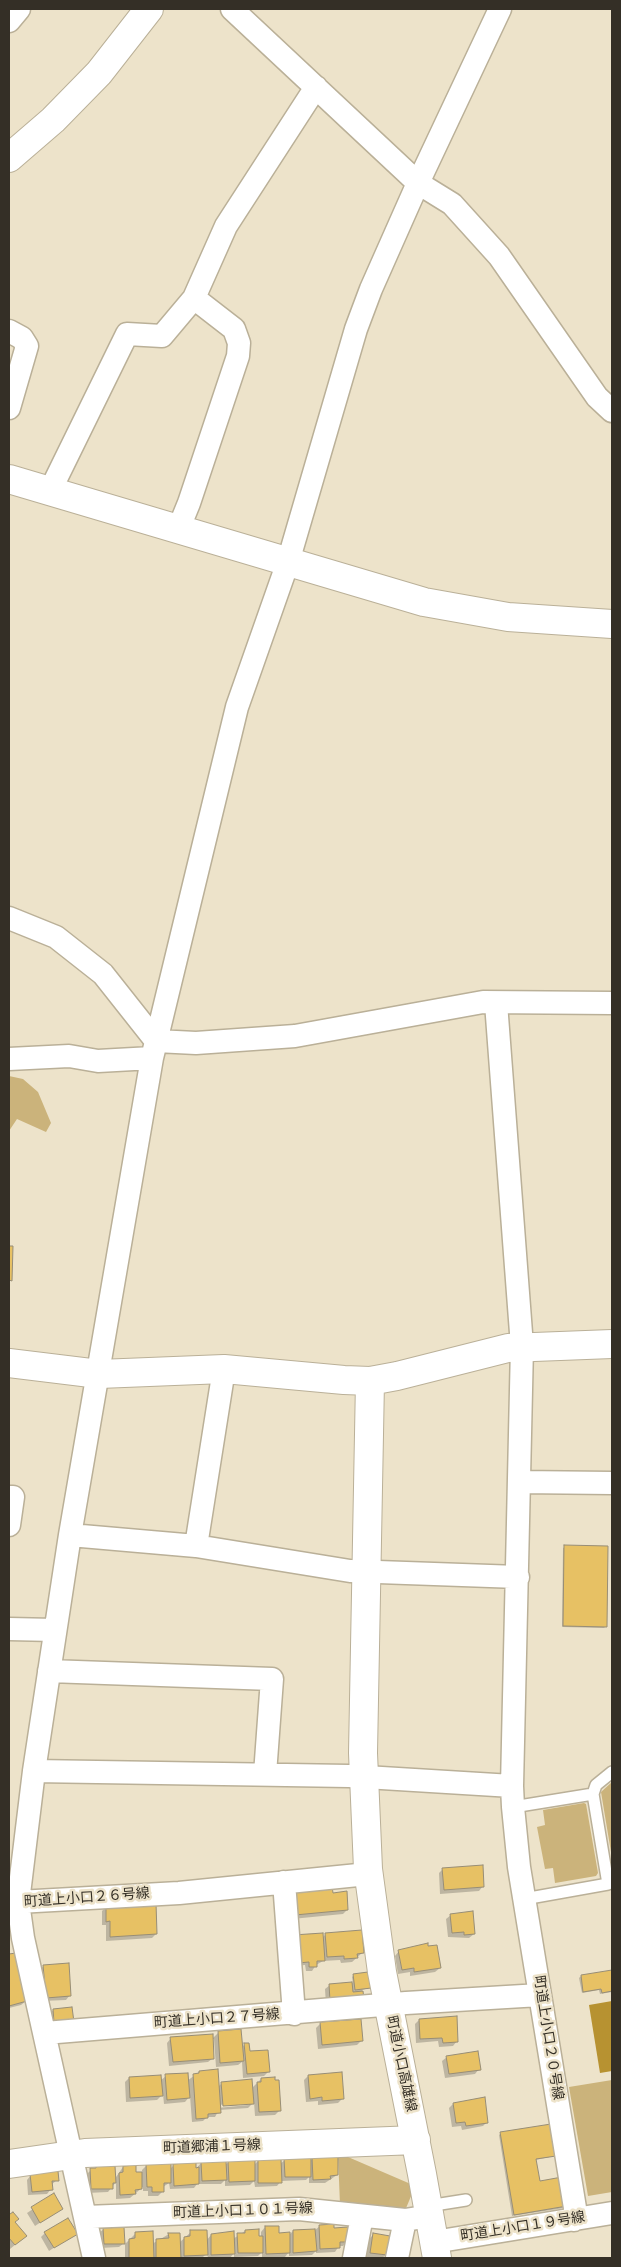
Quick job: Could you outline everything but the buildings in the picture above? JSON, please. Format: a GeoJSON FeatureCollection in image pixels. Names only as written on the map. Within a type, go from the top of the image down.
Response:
{"type":"FeatureCollection","features":[{"type":"Feature","properties":{"kind":"street"},"geometry":{"type":"LineString","coordinates":[[9,20],[19,9]]}},
{"type":"Feature","properties":{"kind":"street"},"geometry":{"type":"LineString","coordinates":[[9,158],[53,120],[99,73],[149,9]]}},
{"type":"Feature","properties":{"kind":"street"},"geometry":{"type":"LineString","coordinates":[[232,9],[418,182],[452,204],[499,256],[598,397],[612,411]]}},
{"type":"Feature","properties":{"kind":"street"},"geometry":{"type":"LineString","coordinates":[[18,1902],[34,1771],[55,1630],[99,1374],[123,1217],[154,1050],[237,707],[288,562],[356,329],[371,289],[418,182],[500,9]]}},
{"type":"Feature","properties":{"kind":"street"},"geometry":{"type":"LineString","coordinates":[[50,491],[127,334],[162,336],[194,298],[226,226],[316,87]]}},
{"type":"Feature","properties":{"kind":"street"},"geometry":{"type":"LineString","coordinates":[[178,530],[189,503],[238,356],[238,343],[234,329],[194,298]]}},
{"type":"Feature","properties":{"kind":"street"},"geometry":{"type":"LineString","coordinates":[[9,331],[22,338],[27,346],[9,408]]}},
{"type":"Feature","properties":{"kind":"street"},"geometry":{"type":"LineString","coordinates":[[9,479],[444,607],[515,617],[612,624]]}},
{"type":"Feature","properties":{"kind":"street"},"geometry":{"type":"LineString","coordinates":[[9,918],[56,937],[103,974],[154,1050]]}},
{"type":"Feature","properties":{"kind":"street"},"geometry":{"type":"LineString","coordinates":[[9,1059],[69,1056],[98,1061],[196,1043],[295,1036],[483,1002],[612,1003]]}},
{"type":"Feature","properties":{"kind":"street","name":"町道上小口２０号線"},"geometry":{"type":"LineString","coordinates":[[496,1003],[522,1346],[513,1797],[524,1899],[575,2208],[574,2220]]}},
{"type":"Feature","properties":{"kind":"street"},"geometry":{"type":"LineString","coordinates":[[9,1363],[99,1374],[224,1369],[344,1380],[370,1380],[390,1378],[495,1351],[522,1346],[612,1344]]}},
{"type":"Feature","properties":{"kind":"street"},"geometry":{"type":"LineString","coordinates":[[196,1546],[224,1369]]}},
{"type":"Feature","properties":{"kind":"street","name":"町道小口高雄線"},"geometry":{"type":"LineString","coordinates":[[370,1380],[364,1778],[368,1872],[375,1932],[388,2006],[416,2140],[427,2229]]}},
{"type":"Feature","properties":{"kind":"street"},"geometry":{"type":"LineString","coordinates":[[519,1482],[612,1483]]}},
{"type":"Feature","properties":{"kind":"street"},"geometry":{"type":"LineString","coordinates":[[9,1497],[13,1497],[9,1525]]}},
{"type":"Feature","properties":{"kind":"street"},"geometry":{"type":"LineString","coordinates":[[70,1535],[196,1546],[366,1572],[518,1577]]}},
{"type":"Feature","properties":{"kind":"street"},"geometry":{"type":"LineString","coordinates":[[9,1630],[55,1630]]}},
{"type":"Feature","properties":{"kind":"street"},"geometry":{"type":"LineString","coordinates":[[50,1671],[272,1679],[265,1774]]}},
{"type":"Feature","properties":{"kind":"street"},"geometry":{"type":"LineString","coordinates":[[34,1771],[265,1774],[364,1778],[513,1797]]}},
{"type":"Feature","properties":{"kind":"street","name":"町道上小口２６号線"},"geometry":{"type":"LineString","coordinates":[[94,2258],[45,2033],[16,1939],[18,1902],[179,1893],[368,1872]]}},
{"type":"Feature","properties":{"kind":"street"},"geometry":{"type":"LineString","coordinates":[[284,1882],[294,2014]]}},
{"type":"Feature","properties":{"kind":"street","name":"町道上小口２７号線"},"geometry":{"type":"LineString","coordinates":[[45,2033],[540,1995]]}},
{"type":"Feature","properties":{"kind":"street","name":"町道郷浦１号線"},"geometry":{"type":"LineString","coordinates":[[9,2164],[72,2154],[416,2140]]}},
{"type":"Feature","properties":{"kind":"street","name":"町道上小口１０１号線"},"geometry":{"type":"LineString","coordinates":[[86,2218],[300,2209],[362,2216],[427,2229]]}},
{"type":"Feature","properties":{"kind":"street","name":"町道上小口１９号線"},"geometry":{"type":"LineString","coordinates":[[427,2229],[574,2220],[612,2213]]}},
{"type":"Feature","properties":{"kind":"street"},"geometry":{"type":"LineString","coordinates":[[354,2258],[362,2216]]}},
{"type":"Feature","properties":{"kind":"street"},"geometry":{"type":"LineString","coordinates":[[397,2258],[427,2229]]}},
{"type":"Feature","properties":{"kind":"lane"},"geometry":{"type":"LineString","coordinates":[[524,1899],[608,1884],[592,1794],[596,1785],[612,1772]]}},
{"type":"Feature","properties":{"kind":"lane"},"geometry":{"type":"LineString","coordinates":[[513,1797],[592,1794]]}},
{"type":"Feature","properties":{"kind":"lane"},"geometry":{"type":"LineString","coordinates":[[427,2229],[466,2200]]}},
{"type":"Feature","properties":{"kind":"shaded area"},"geometry":{"type":"Polygon","coordinates":[[[9,1076],[23,1079],[38,1092],[51,1123],[46,1132],[17,1119],[9,1131],[9,1076]]]}},
{"type":"Feature","properties":{"kind":"shaded area"},"geometry":{"type":"Polygon","coordinates":[[[612,1782],[612,1858],[601,1792],[612,1782]]]}},
{"type":"Feature","properties":{"kind":"shaded area"},"geometry":{"type":"Polygon","coordinates":[[[586,1804],[598,1873],[596,1876],[555,1883],[553,1868],[545,1869],[537,1827],[545,1825],[543,1810],[586,1804]]]}},
{"type":"Feature","properties":{"kind":"shaded area"},"geometry":{"type":"Polygon","coordinates":[[[612,2001],[612,2071],[600,2073],[589,2005],[612,2001]]]}},
{"type":"Feature","properties":{"kind":"shaded area"},"geometry":{"type":"Polygon","coordinates":[[[612,2080],[612,2192],[588,2196],[569,2087],[612,2080]]]}},
{"type":"Feature","properties":{"kind":"shaded area"},"geometry":{"type":"Polygon","coordinates":[[[348,2154],[348,2157],[413,2185],[414,2189],[404,2213],[340,2205],[338,2155],[348,2154]]]}}]}
